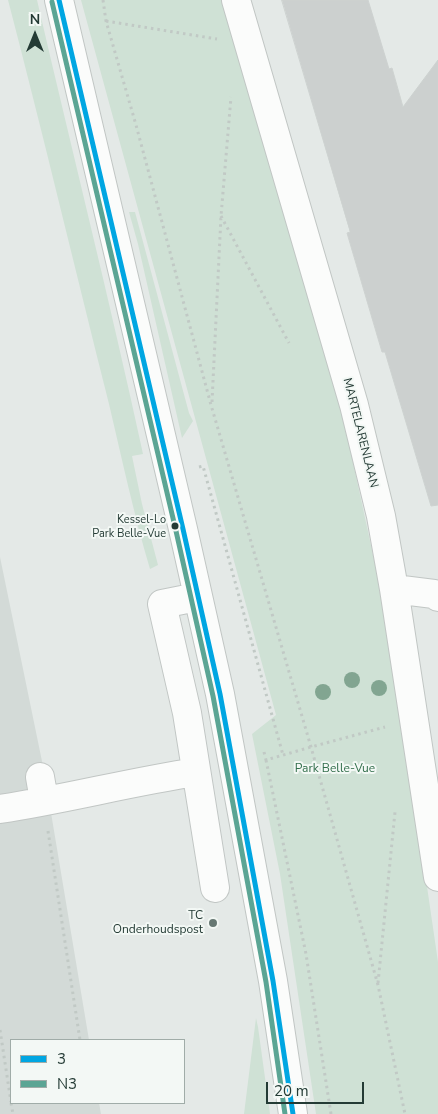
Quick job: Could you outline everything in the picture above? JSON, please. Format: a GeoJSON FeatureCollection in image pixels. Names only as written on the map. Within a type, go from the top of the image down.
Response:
{"type":"FeatureCollection","features":[{"type":"Feature","properties":{"kind":"street"},"geometry":{"type":"LineString","coordinates":[[58,0],[220,694],[273,981],[294,1114]]}},
{"type":"Feature","properties":{"kind":"street","name":"MARTELARENLAAN"},"geometry":{"type":"LineString","coordinates":[[236,0],[354,405],[381,516],[438,877]]}},
{"type":"Feature","properties":{"kind":"street"},"geometry":{"type":"LineString","coordinates":[[394,589],[434,594],[438,597]]}},
{"type":"Feature","properties":{"kind":"street"},"geometry":{"type":"LineString","coordinates":[[197,597],[162,604],[187,714],[214,888]]}},
{"type":"Feature","properties":{"kind":"street"},"geometry":{"type":"LineString","coordinates":[[0,808],[42,788],[87,793],[165,776],[196,772]]}},
{"type":"Feature","properties":{"kind":"path"},"geometry":{"type":"LineString","coordinates":[[103,0],[106,21],[212,405],[378,985],[402,1104],[406,1114]]}},
{"type":"Feature","properties":{"kind":"path"},"geometry":{"type":"LineString","coordinates":[[106,21],[226,41]]}},
{"type":"Feature","properties":{"kind":"path"},"geometry":{"type":"LineString","coordinates":[[212,405],[221,216],[231,90]]}},
{"type":"Feature","properties":{"kind":"path"},"geometry":{"type":"LineString","coordinates":[[221,216],[289,343]]}},
{"type":"Feature","properties":{"kind":"path"},"geometry":{"type":"LineString","coordinates":[[203,466],[283,755]]}},
{"type":"Feature","properties":{"kind":"path"},"geometry":{"type":"LineString","coordinates":[[266,760],[394,725]]}},
{"type":"Feature","properties":{"kind":"path"},"geometry":{"type":"LineString","coordinates":[[264,752],[306,954],[331,1114]]}},
{"type":"Feature","properties":{"kind":"path"},"geometry":{"type":"LineString","coordinates":[[42,788],[80,1039]]}},
{"type":"Feature","properties":{"kind":"path"},"geometry":{"type":"LineString","coordinates":[[378,985],[395,812]]}},
{"type":"Feature","properties":{"kind":"path"},"geometry":{"type":"LineString","coordinates":[[0,1030],[10,1095]]}},
{"type":"Feature","properties":{"kind":"shaded area"},"geometry":{"type":"Polygon","coordinates":[[[0,557],[44,771],[89,1039],[10,1039],[10,1104],[99,1104],[101,1114],[0,1114],[0,557]]]}},
{"type":"Feature","properties":{"kind":"green space"},"geometry":{"type":"Polygon","coordinates":[[[8,0],[37,0],[143,454],[132,456],[158,565],[150,569],[133,508],[109,404],[8,0]]]}},
{"type":"Feature","properties":{"kind":"green space","name":"Park Belle-Vue"},"geometry":{"type":"Polygon","coordinates":[[[81,0],[223,0],[316,325],[338,393],[375,564],[403,722],[438,962],[438,1114],[316,1114],[280,874],[252,734],[276,715],[81,0]]]}},
{"type":"Feature","properties":{"kind":"green space"},"geometry":{"type":"Polygon","coordinates":[[[129,212],[135,212],[189,413],[193,421],[182,438],[138,244],[129,212]]]}},
{"type":"Feature","properties":{"kind":"green space"},"geometry":{"type":"Polygon","coordinates":[[[256,1018],[258,1027],[270,1114],[244,1114],[256,1018]]]}},
{"type":"Feature","properties":{"kind":"building"},"geometry":{"type":"Polygon","coordinates":[[[282,0],[368,0],[389,69],[392,68],[403,107],[438,60],[438,505],[431,506],[385,352],[382,352],[347,233],[350,232],[282,0]]]}},
{"type":"Feature","properties":{"kind":"transit line","name":"3"},"geometry":{"type":"LineString","coordinates":[[59,0],[220,694],[273,981],[293,1114]]}},
{"type":"Feature","properties":{"kind":"transit line","name":"N3"},"geometry":{"type":"LineString","coordinates":[[52,2],[213,696],[266,982],[285,1114]]}},
{"type":"Feature","properties":{"kind":"place","name":"Kessel-Lo Park Belle-Vue"},"geometry":{"type":"Point","coordinates":[175,526]}},
{"type":"Feature","properties":{"kind":"place","name":"TC Onderhoudspost"},"geometry":{"type":"Point","coordinates":[213,923]}}]}
